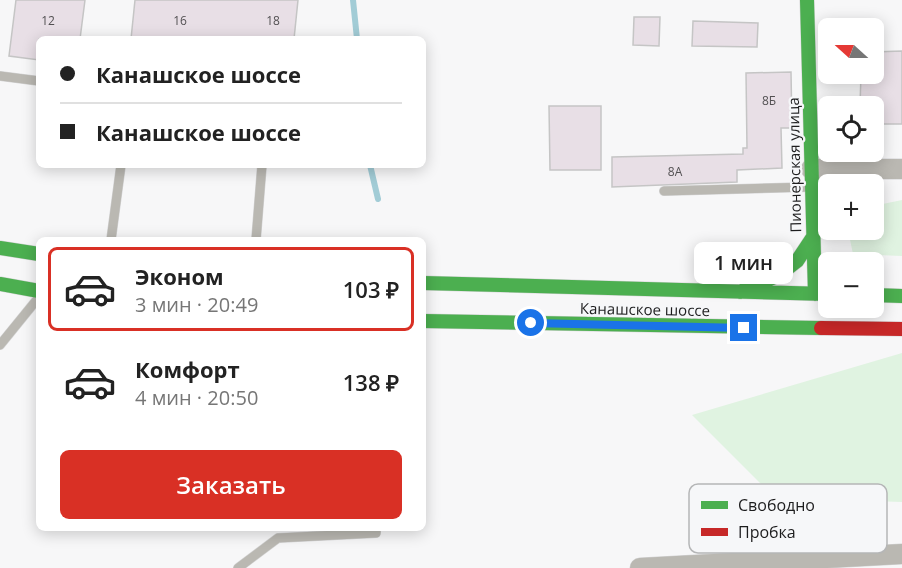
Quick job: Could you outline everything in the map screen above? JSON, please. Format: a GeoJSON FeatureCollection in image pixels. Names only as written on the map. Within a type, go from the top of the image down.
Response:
{"type":"FeatureCollection","features":[{"type":"Feature","properties":{"kind":"main road","name":"Пионерская улица"},"geometry":{"type":"LineString","coordinates":[[807,0],[813,237],[818,308]]}},
{"type":"Feature","properties":{"kind":"main road"},"geometry":{"type":"LineString","coordinates":[[813,237],[819,252]]}},
{"type":"Feature","properties":{"kind":"main road"},"geometry":{"type":"LineString","coordinates":[[740,292],[779,275],[797,261],[813,237]]}},
{"type":"Feature","properties":{"kind":"main road"},"geometry":{"type":"LineString","coordinates":[[0,248],[36,254]]}},
{"type":"Feature","properties":{"kind":"main road","name":"Канашское шоссе"},"geometry":{"type":"LineString","coordinates":[[426,283],[740,292],[818,308]]}},
{"type":"Feature","properties":{"kind":"main road"},"geometry":{"type":"LineString","coordinates":[[0,284],[36,290]]}},
{"type":"Feature","properties":{"kind":"main road"},"geometry":{"type":"LineString","coordinates":[[884,290],[902,296]]}},
{"type":"Feature","properties":{"kind":"main road"},"geometry":{"type":"LineString","coordinates":[[884,295],[902,296]]}},
{"type":"Feature","properties":{"kind":"main road","name":"Канашское шоссе"},"geometry":{"type":"LineString","coordinates":[[426,321],[818,308]]}},
{"type":"Feature","properties":{"kind":"main road","name":"Канашское шоссе"},"geometry":{"type":"LineString","coordinates":[[858,318],[902,329]]}},
{"type":"Feature","properties":{"kind":"street"},"geometry":{"type":"LineString","coordinates":[[811,178],[902,169]]}},
{"type":"Feature","properties":{"kind":"street"},"geometry":{"type":"LineString","coordinates":[[640,568],[881,562],[902,554]]}},
{"type":"Feature","properties":{"kind":"lane"},"geometry":{"type":"LineString","coordinates":[[0,76],[36,81]]}},
{"type":"Feature","properties":{"kind":"lane"},"geometry":{"type":"LineString","coordinates":[[111,237],[121,168]]}},
{"type":"Feature","properties":{"kind":"lane"},"geometry":{"type":"LineString","coordinates":[[256,237],[262,168]]}},
{"type":"Feature","properties":{"kind":"lane"},"geometry":{"type":"LineString","coordinates":[[664,191],[811,178]]}},
{"type":"Feature","properties":{"kind":"lane"},"geometry":{"type":"LineString","coordinates":[[0,345],[36,301]]}},
{"type":"Feature","properties":{"kind":"lane"},"geometry":{"type":"LineString","coordinates":[[238,568],[278,533],[376,531]]}},
{"type":"Feature","properties":{"kind":"green space"},"geometry":{"type":"Polygon","coordinates":[[[902,200],[902,256],[884,255],[884,252],[853,252],[850,240],[884,240],[884,204],[902,200]]]}},
{"type":"Feature","properties":{"kind":"green space"},"geometry":{"type":"Polygon","coordinates":[[[902,353],[902,502],[887,502],[887,484],[761,484],[692,415],[902,353]]]}},
{"type":"Feature","properties":{"kind":"building"},"geometry":{"type":"Polygon","coordinates":[[[16,0],[85,0],[80,36],[36,36],[36,60],[9,56],[16,0]]]}},
{"type":"Feature","properties":{"kind":"building"},"geometry":{"type":"Polygon","coordinates":[[[135,0],[298,0],[294,36],[131,36],[135,0]]]}},
{"type":"Feature","properties":{"kind":"building"},"geometry":{"type":"Polygon","coordinates":[[[634,17],[660,17],[659,46],[633,45],[634,17]]]}},
{"type":"Feature","properties":{"kind":"building"},"geometry":{"type":"Polygon","coordinates":[[[693,21],[758,23],[757,47],[692,46],[693,21]]]}},
{"type":"Feature","properties":{"kind":"building"},"geometry":{"type":"Polygon","coordinates":[[[902,51],[902,124],[884,124],[884,96],[860,96],[861,84],[884,84],[884,52],[902,51]]]}},
{"type":"Feature","properties":{"kind":"building"},"geometry":{"type":"Polygon","coordinates":[[[791,72],[792,128],[781,128],[782,168],[737,170],[737,182],[612,187],[612,157],[743,154],[743,148],[747,148],[746,73],[791,72]]]}},
{"type":"Feature","properties":{"kind":"building"},"geometry":{"type":"Polygon","coordinates":[[[549,106],[601,106],[601,170],[550,170],[549,106]]]}},
{"type":"Feature","properties":{"kind":"waterway"},"geometry":{"type":"LineString","coordinates":[[353,0],[357,36]]}},
{"type":"Feature","properties":{"kind":"waterway"},"geometry":{"type":"LineString","coordinates":[[371,168],[378,199]]}},
{"type":"Feature","properties":{"kind":"traffic: fast"},"geometry":{"type":"LineString","coordinates":[[807,0],[815,294]]}},
{"type":"Feature","properties":{"kind":"traffic: fast"},"geometry":{"type":"LineString","coordinates":[[740,292],[779,275],[797,261],[813,237]]}},
{"type":"Feature","properties":{"kind":"traffic: fast"},"geometry":{"type":"LineString","coordinates":[[0,248],[36,254]]}},
{"type":"Feature","properties":{"kind":"traffic: fast"},"geometry":{"type":"LineString","coordinates":[[426,283],[818,294]]}},
{"type":"Feature","properties":{"kind":"traffic: fast"},"geometry":{"type":"LineString","coordinates":[[0,284],[36,290]]}},
{"type":"Feature","properties":{"kind":"traffic: fast"},"geometry":{"type":"LineString","coordinates":[[884,295],[902,296]]}},
{"type":"Feature","properties":{"kind":"traffic: fast"},"geometry":{"type":"LineString","coordinates":[[426,321],[821,328]]}},
{"type":"Feature","properties":{"kind":"traffic: jam"},"geometry":{"type":"LineString","coordinates":[[821,328],[902,329]]}},
{"type":"Feature","properties":{"kind":"route"},"geometry":{"type":"LineString","coordinates":[[531,323],[744,328]]}}]}
